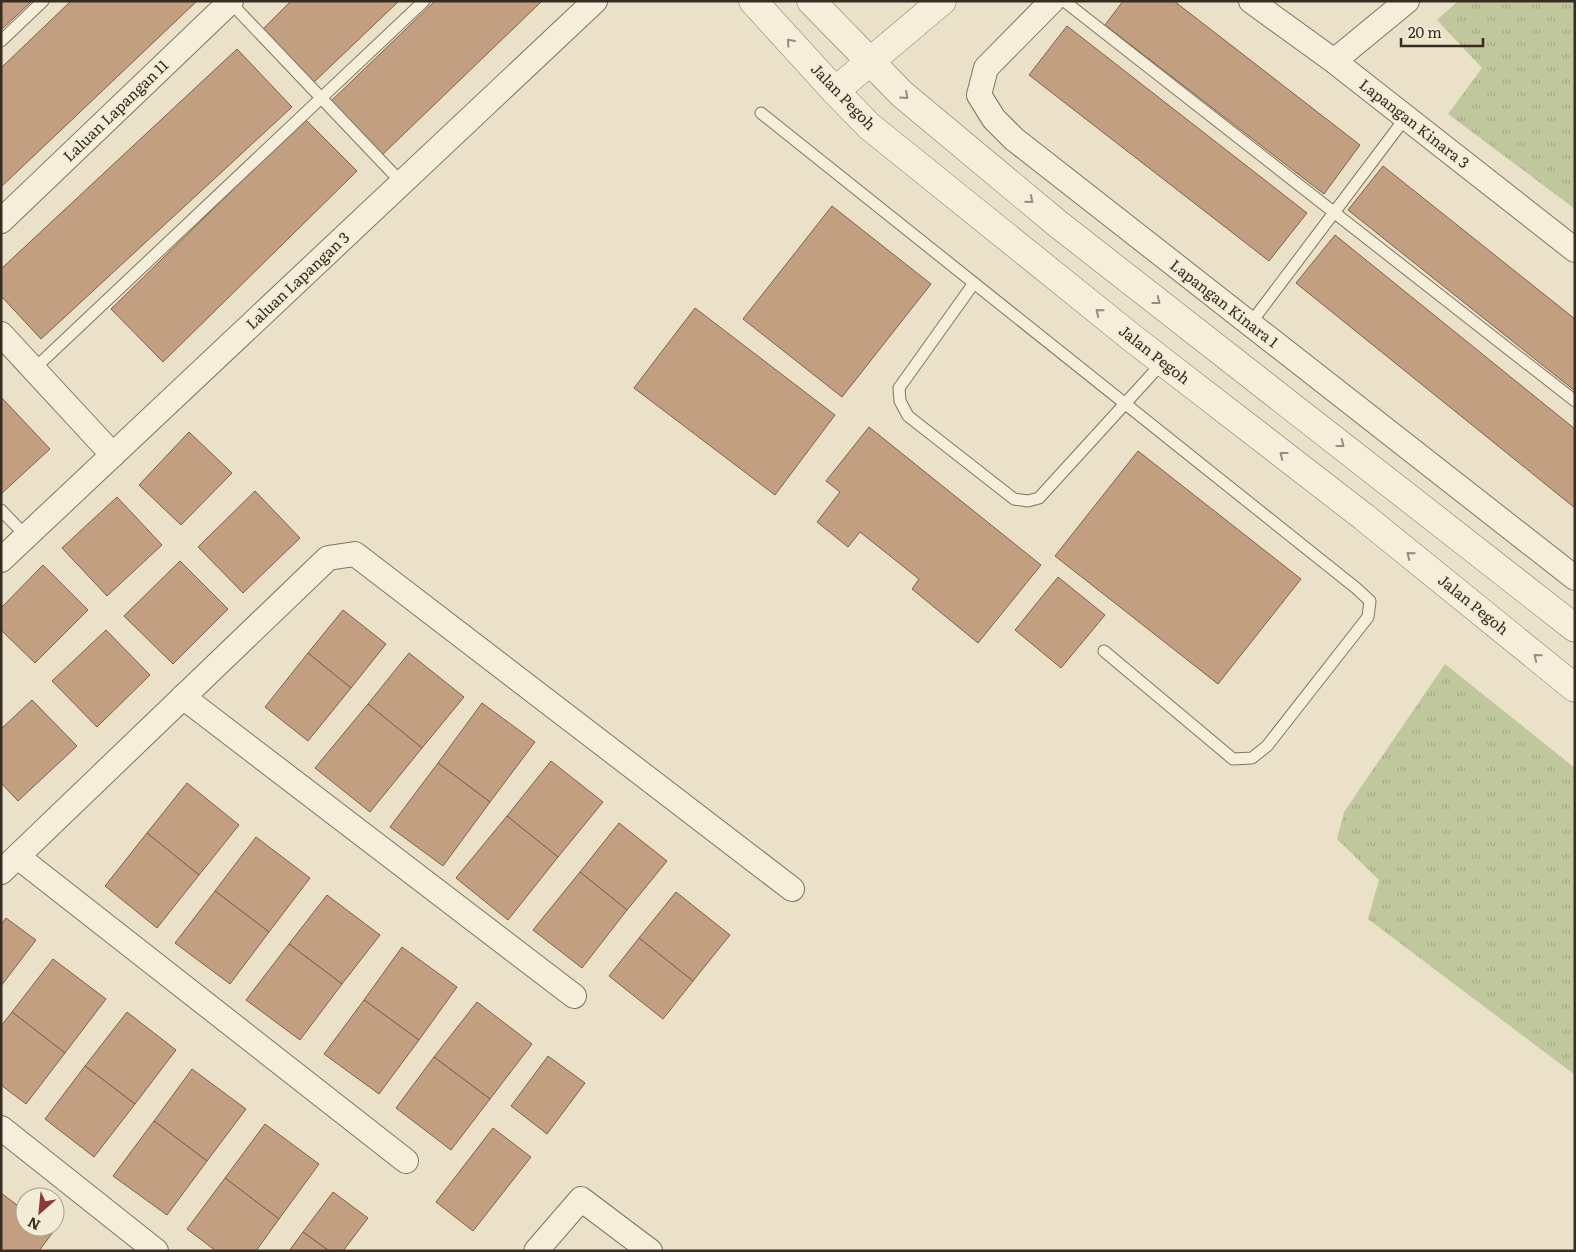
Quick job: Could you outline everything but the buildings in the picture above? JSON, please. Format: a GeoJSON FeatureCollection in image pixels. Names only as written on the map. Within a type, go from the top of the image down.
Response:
{"type":"FeatureCollection","features":[{"type":"Feature","properties":{"kind":"street","name":"Laluan Lapangan 3"},"geometry":{"type":"LineString","coordinates":[[1,560],[595,1]]}},
{"type":"Feature","properties":{"kind":"street","name":"Jalan Pegoh"},"geometry":{"type":"LineString","coordinates":[[754,1],[869,126],[1162,362],[1364,517],[1575,688]]}},
{"type":"Feature","properties":{"kind":"street"},"geometry":{"type":"LineString","coordinates":[[811,1],[902,94],[1058,224],[1575,628]]}},
{"type":"Feature","properties":{"kind":"street"},"geometry":{"type":"LineString","coordinates":[[835,91],[942,1]]}},
{"type":"Feature","properties":{"kind":"street","name":"Lapangan Kinara 1"},"geometry":{"type":"LineString","coordinates":[[1052,1],[986,68],[979,95],[994,119],[1014,139],[1575,578]]}},
{"type":"Feature","properties":{"kind":"street","name":"Lapangan Kinara 3"},"geometry":{"type":"LineString","coordinates":[[1251,1],[1334,61],[1575,250]]}},
{"type":"Feature","properties":{"kind":"street"},"geometry":{"type":"LineString","coordinates":[[1334,61],[1407,1]]}},
{"type":"Feature","properties":{"kind":"street","name":"Laluan Lapangan 11"},"geometry":{"type":"LineString","coordinates":[[1,221],[230,2]]}},
{"type":"Feature","properties":{"kind":"street"},"geometry":{"type":"LineString","coordinates":[[1,334],[113,455]]}},
{"type":"Feature","properties":{"kind":"street"},"geometry":{"type":"LineString","coordinates":[[406,1161],[9,864],[328,558],[356,554],[792,889]]}},
{"type":"Feature","properties":{"kind":"street"},"geometry":{"type":"LineString","coordinates":[[183,698],[574,996]]}},
{"type":"Feature","properties":{"kind":"street"},"geometry":{"type":"LineString","coordinates":[[1,1128],[156,1251]]}},
{"type":"Feature","properties":{"kind":"street"},"geometry":{"type":"LineString","coordinates":[[536,1251],[581,1199],[650,1251]]}},
{"type":"Feature","properties":{"kind":"lane"},"geometry":{"type":"LineString","coordinates":[[1,41],[43,1]]}},
{"type":"Feature","properties":{"kind":"lane"},"geometry":{"type":"LineString","coordinates":[[34,369],[424,1]]}},
{"type":"Feature","properties":{"kind":"lane"},"geometry":{"type":"LineString","coordinates":[[1064,1],[1575,401]]}},
{"type":"Feature","properties":{"kind":"lane"},"geometry":{"type":"LineString","coordinates":[[230,2],[402,183]]}},
{"type":"Feature","properties":{"kind":"lane"},"geometry":{"type":"LineString","coordinates":[[761,113],[1370,601],[1368,617],[1267,746],[1252,758],[1233,759],[1104,651]]}},
{"type":"Feature","properties":{"kind":"lane"},"geometry":{"type":"LineString","coordinates":[[1250,324],[1406,118]]}},
{"type":"Feature","properties":{"kind":"lane"},"geometry":{"type":"LineString","coordinates":[[974,282],[899,388],[900,401],[908,416],[1014,499],[1028,501],[1039,498],[1162,362]]}},
{"type":"Feature","properties":{"kind":"lane"},"geometry":{"type":"LineString","coordinates":[[1,510],[26,536]]}},
{"type":"Feature","properties":{"kind":"green space"},"geometry":{"type":"Polygon","coordinates":[[[1458,1],[1575,1],[1575,209],[1448,114],[1482,68],[1437,20],[1458,1]]]}},
{"type":"Feature","properties":{"kind":"green space"},"geometry":{"type":"Polygon","coordinates":[[[1445,664],[1575,768],[1575,1075],[1368,919],[1379,880],[1337,839],[1344,812],[1445,664]]]}}]}
